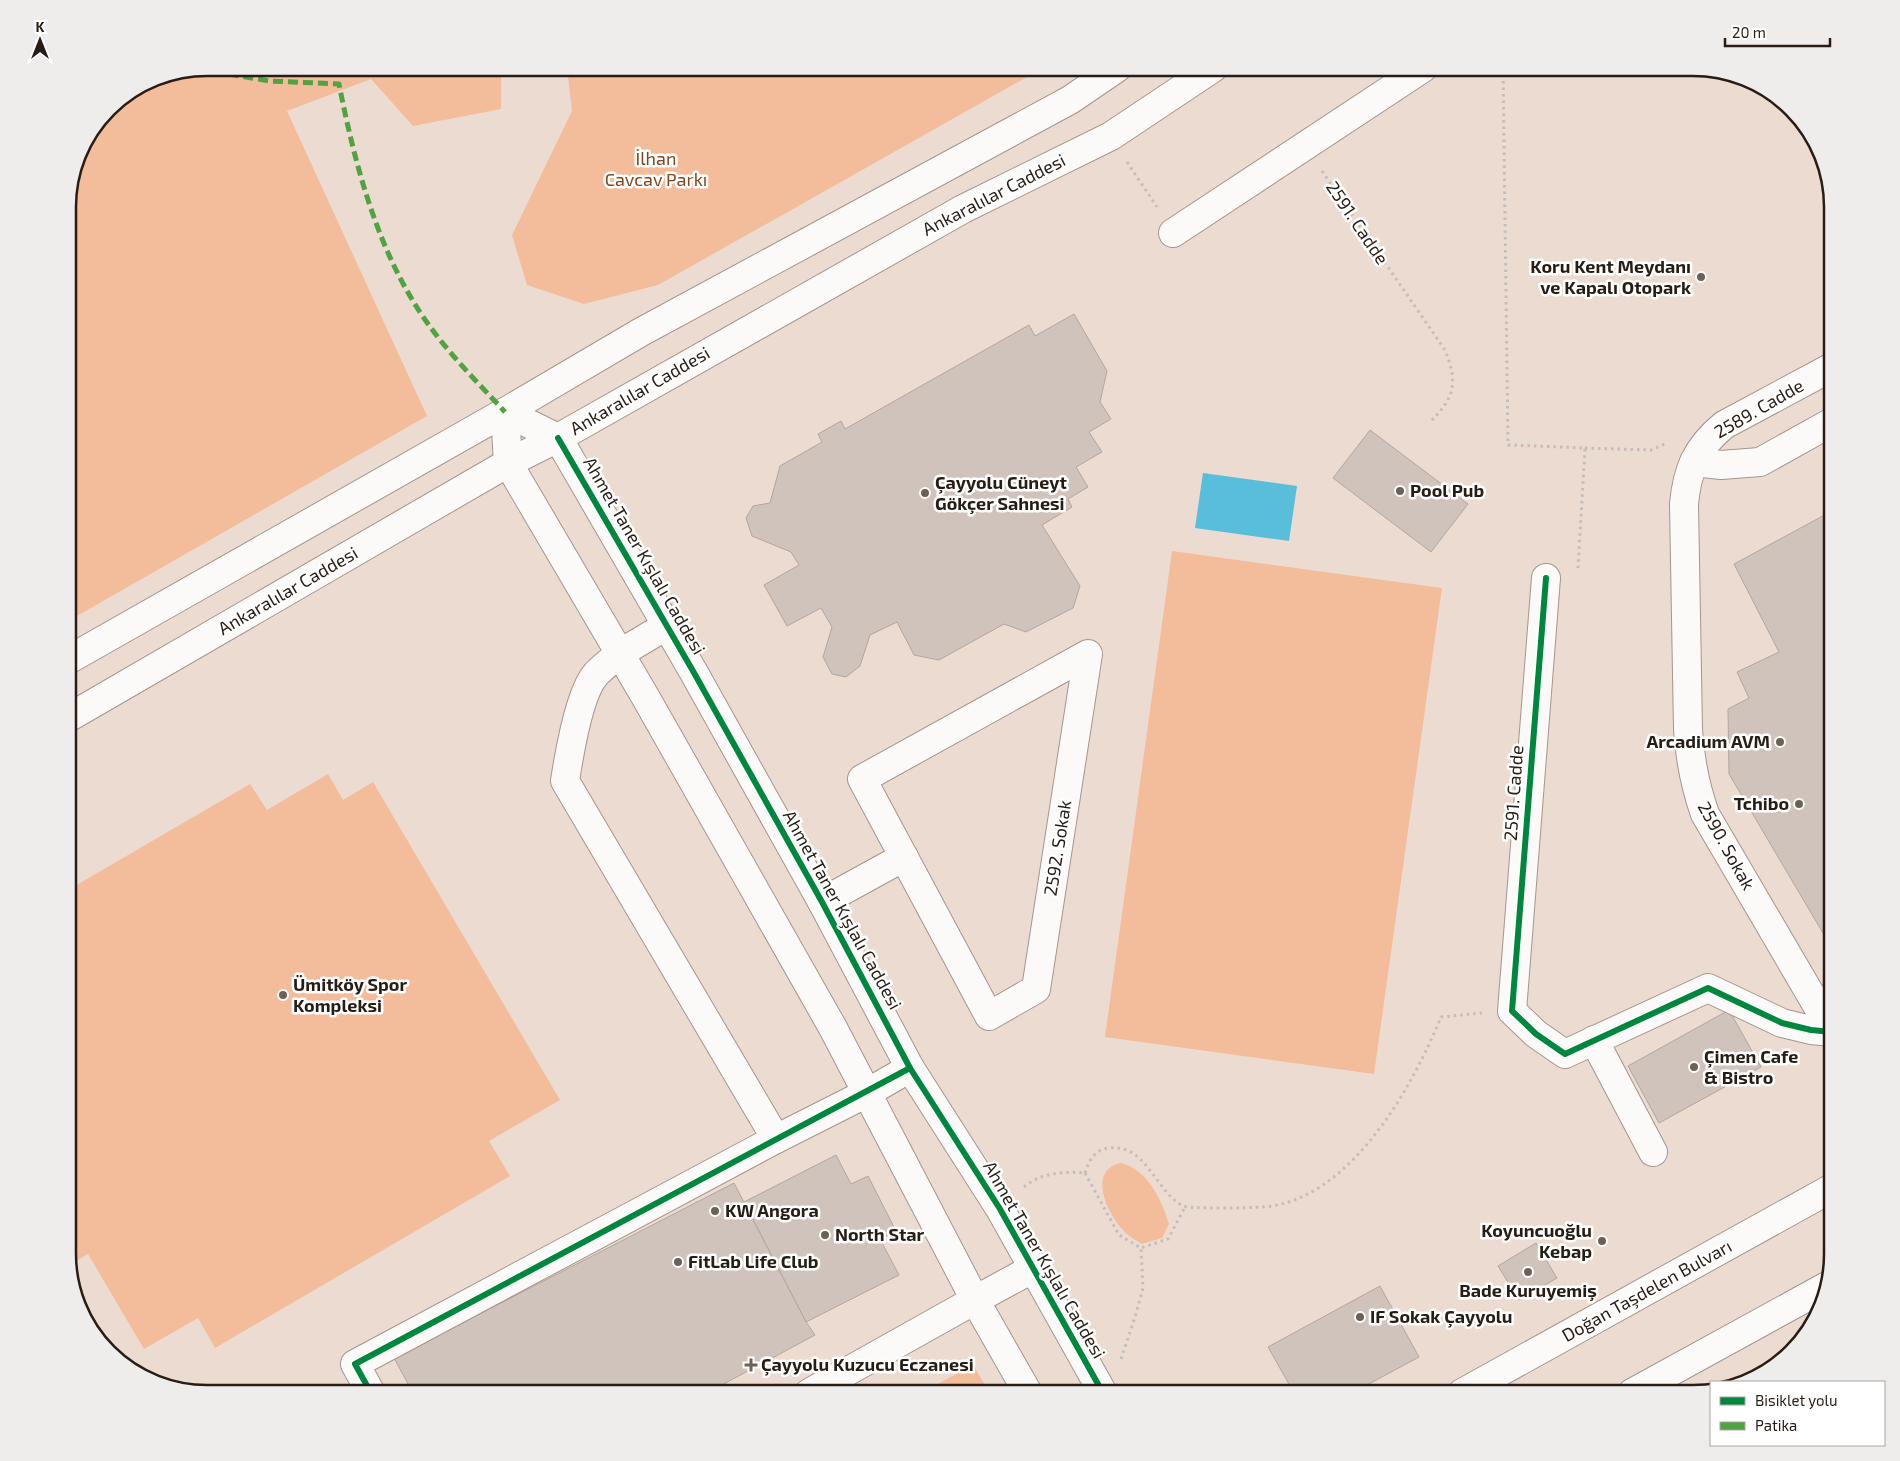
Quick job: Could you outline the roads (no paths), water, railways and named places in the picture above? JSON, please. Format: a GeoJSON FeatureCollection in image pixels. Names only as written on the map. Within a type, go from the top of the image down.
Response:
{"type":"FeatureCollection","features":[{"type":"Feature","properties":{"kind":"street"},"geometry":{"type":"LineString","coordinates":[[77,655],[505,412],[641,332],[1070,100],[1105,76]]}},
{"type":"Feature","properties":{"kind":"street","name":"Ankaralılar Caddesi"},"geometry":{"type":"LineString","coordinates":[[77,713],[508,463],[558,438],[963,209],[1110,136],[1200,76]]}},
{"type":"Feature","properties":{"kind":"street"},"geometry":{"type":"LineString","coordinates":[[1173,232],[1411,76]]}},
{"type":"Feature","properties":{"kind":"street","name":"2589. Cadde"},"geometry":{"type":"LineString","coordinates":[[1824,371],[1724,425],[1702,446],[1694,462],[1721,464],[1760,462],[1824,426]]}},
{"type":"Feature","properties":{"kind":"street"},"geometry":{"type":"LineString","coordinates":[[505,412],[558,438]]}},
{"type":"Feature","properties":{"kind":"street"},"geometry":{"type":"LineString","coordinates":[[505,412],[508,463],[833,1028],[975,1300],[1023,1385]]}},
{"type":"Feature","properties":{"kind":"street","name":"Ahmet Taner Kışlalı Caddesi"},"geometry":{"type":"LineString","coordinates":[[558,438],[822,902],[910,1068],[1000,1209],[1098,1385]]}},
{"type":"Feature","properties":{"kind":"street","name":"2590. Sokak"},"geometry":{"type":"LineString","coordinates":[[1694,462],[1684,504],[1688,730],[1698,793],[1705,814],[1824,1007]]}},
{"type":"Feature","properties":{"kind":"street","name":"2591. Cadde"},"geometry":{"type":"LineString","coordinates":[[1546,578],[1512,1011],[1536,1034],[1564,1054],[1594,1040]]}},
{"type":"Feature","properties":{"kind":"street"},"geometry":{"type":"LineString","coordinates":[[666,626],[619,654],[595,675],[587,690],[574,734],[564,781],[776,1139]]}},
{"type":"Feature","properties":{"kind":"street","name":"2592. Sokak"},"geometry":{"type":"LineString","coordinates":[[1088,654],[1036,990],[990,1016],[904,857],[862,780],[1088,654]]}},
{"type":"Feature","properties":{"kind":"street"},"geometry":{"type":"LineString","coordinates":[[822,902],[904,857]]}},
{"type":"Feature","properties":{"kind":"street"},"geometry":{"type":"LineString","coordinates":[[1654,1152],[1594,1040],[1708,988],[1782,1022],[1811,1030],[1824,1019]]}},
{"type":"Feature","properties":{"kind":"street"},"geometry":{"type":"LineString","coordinates":[[366,1385],[355,1364],[776,1139],[867,1093],[910,1068]]}},
{"type":"Feature","properties":{"kind":"street","name":"Doğan Taşdelen Bulvarı"},"geometry":{"type":"LineString","coordinates":[[1478,1385],[1824,1192]]}},
{"type":"Feature","properties":{"kind":"street"},"geometry":{"type":"LineString","coordinates":[[825,1385],[1034,1268]]}},
{"type":"Feature","properties":{"kind":"street"},"geometry":{"type":"LineString","coordinates":[[1648,1385],[1818,1291]]}},
{"type":"Feature","properties":{"kind":"water"},"geometry":{"type":"Polygon","coordinates":[[[1203,473],[1297,486],[1289,541],[1195,528],[1203,473]]]}},
{"type":"Feature","properties":{"kind":"place","name":"Koru Kent Meydanı ve Kapalı Otopark"},"geometry":{"type":"Point","coordinates":[1701,277]}},
{"type":"Feature","properties":{"kind":"place","name":"Pool Pub"},"geometry":{"type":"Point","coordinates":[1400,491]}},
{"type":"Feature","properties":{"kind":"place","name":"Çayyolu Cüneyt Gökçer Sahnesi"},"geometry":{"type":"Point","coordinates":[925,493]}},
{"type":"Feature","properties":{"kind":"place","name":"Arcadium AVM"},"geometry":{"type":"Point","coordinates":[1780,742]}},
{"type":"Feature","properties":{"kind":"place","name":"Tchibo"},"geometry":{"type":"Point","coordinates":[1799,804]}},
{"type":"Feature","properties":{"kind":"place","name":"Ümitköy Spor Kompleksi"},"geometry":{"type":"Point","coordinates":[283,995]}},
{"type":"Feature","properties":{"kind":"place","name":"Çimen Cafe & Bistro"},"geometry":{"type":"Point","coordinates":[1694,1067]}},
{"type":"Feature","properties":{"kind":"place","name":"KW Angora"},"geometry":{"type":"Point","coordinates":[715,1211]}},
{"type":"Feature","properties":{"kind":"place","name":"North Star"},"geometry":{"type":"Point","coordinates":[825,1235]}},
{"type":"Feature","properties":{"kind":"place","name":"Koyuncuoğlu Kebap"},"geometry":{"type":"Point","coordinates":[1602,1241]}},
{"type":"Feature","properties":{"kind":"place","name":"FitLab Life Club"},"geometry":{"type":"Point","coordinates":[678,1262]}},
{"type":"Feature","properties":{"kind":"place","name":"Bade Kuruyemiş"},"geometry":{"type":"Point","coordinates":[1528,1272]}},
{"type":"Feature","properties":{"kind":"place","name":"IF Sokak Çayyolu"},"geometry":{"type":"Point","coordinates":[1360,1317]}},
{"type":"Feature","properties":{"kind":"place","name":"Çayyolu Kuzucu Eczanesi"},"geometry":{"type":"Point","coordinates":[751,1365]}},
{"type":"Feature","properties":{"kind":"park label","name":"İlhan Cavcav Parkı"},"geometry":{"type":"Point","coordinates":[656,169]}}]}
